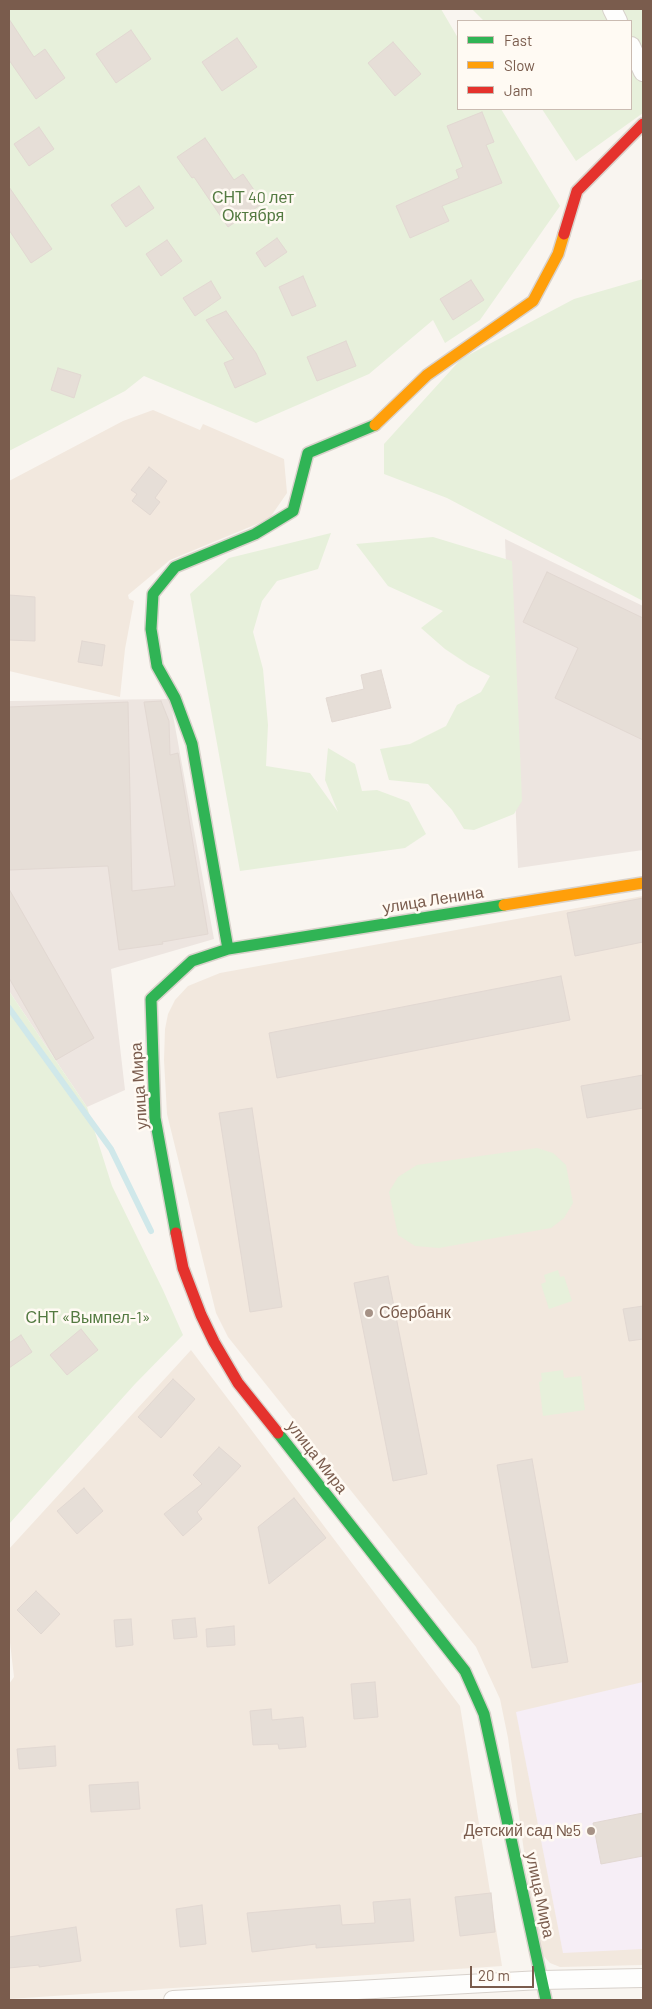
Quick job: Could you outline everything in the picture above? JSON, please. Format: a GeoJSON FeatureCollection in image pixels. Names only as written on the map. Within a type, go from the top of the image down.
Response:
{"type":"FeatureCollection","features":[{"type":"Feature","properties":{"kind":"street"},"geometry":{"type":"LineString","coordinates":[[632,48],[643,72]]}},
{"type":"Feature","properties":{"kind":"street"},"geometry":{"type":"LineString","coordinates":[[228,949],[192,744],[175,698],[157,666],[151,629],[153,594],[175,567],[255,534],[293,511],[308,453],[374,426],[427,375],[533,301],[558,254],[577,191],[643,124]]}},
{"type":"Feature","properties":{"kind":"street","name":"улица Ленина"},"geometry":{"type":"LineString","coordinates":[[228,949],[643,883]]}},
{"type":"Feature","properties":{"kind":"street","name":"улица Мира"},"geometry":{"type":"LineString","coordinates":[[228,949],[192,962],[152,999],[155,1118],[183,1268],[214,1342],[238,1383],[465,1672],[484,1714],[546,2000]]}},
{"type":"Feature","properties":{"kind":"street"},"geometry":{"type":"LineString","coordinates":[[173,2000],[541,1980],[643,1978]]}},
{"type":"Feature","properties":{"kind":"shaded area"},"geometry":{"type":"Polygon","coordinates":[[[153,410],[200,430],[203,424],[284,459],[287,493],[269,519],[170,560],[128,595],[129,599],[134,601],[125,649],[120,697],[9,671],[9,481],[123,421],[153,410]]]}},
{"type":"Feature","properties":{"kind":"shaded area"},"geometry":{"type":"Polygon","coordinates":[[[505,539],[643,606],[643,850],[518,868],[505,539]]]}},
{"type":"Feature","properties":{"kind":"shaded area"},"geometry":{"type":"Polygon","coordinates":[[[170,699],[214,939],[111,969],[125,1090],[87,1107],[9,991],[9,701],[170,699]]]}},
{"type":"Feature","properties":{"kind":"shaded area"},"geometry":{"type":"Polygon","coordinates":[[[643,896],[643,1965],[560,1967],[550,1963],[538,1950],[508,1738],[500,1699],[476,1647],[228,1337],[216,1313],[167,1114],[164,1060],[165,1029],[168,1014],[175,1000],[188,986],[220,973],[643,896]]]}},
{"type":"Feature","properties":{"kind":"shaded area"},"geometry":{"type":"Polygon","coordinates":[[[191,1350],[460,1706],[502,1966],[9,1999],[9,1684],[14,1677],[9,1634],[9,1549],[191,1350]]]}},
{"type":"Feature","properties":{"kind":"shaded area","name":"Детский сад №5"},"geometry":{"type":"Polygon","coordinates":[[[643,1682],[643,1949],[563,1953],[516,1712],[643,1682]]]}},
{"type":"Feature","properties":{"kind":"green space","name":"СНТ 40 лет Октября"},"geometry":{"type":"Polygon","coordinates":[[[9,9],[441,9],[457,36],[457,110],[502,110],[560,206],[480,320],[445,343],[433,320],[369,374],[256,423],[144,376],[125,391],[9,451],[9,9]]]}},
{"type":"Feature","properties":{"kind":"green space"},"geometry":{"type":"Polygon","coordinates":[[[472,9],[643,9],[643,113],[576,161],[543,110],[632,110],[632,20],[483,20],[472,9]]]}},
{"type":"Feature","properties":{"kind":"green space"},"geometry":{"type":"Polygon","coordinates":[[[643,279],[643,601],[447,498],[384,474],[384,444],[461,359],[574,299],[643,279]]]}},
{"type":"Feature","properties":{"kind":"green space"},"geometry":{"type":"Polygon","coordinates":[[[331,533],[318,569],[277,581],[262,601],[253,632],[263,669],[268,725],[266,766],[310,773],[338,812],[325,780],[328,748],[355,764],[362,791],[377,790],[409,802],[426,834],[405,848],[240,871],[190,594],[229,558],[331,533]]]}},
{"type":"Feature","properties":{"kind":"green space"},"geometry":{"type":"Polygon","coordinates":[[[433,537],[512,561],[522,801],[514,814],[474,830],[464,829],[452,810],[428,784],[389,780],[380,749],[410,744],[446,726],[457,705],[481,692],[490,676],[445,649],[421,628],[443,611],[388,586],[356,544],[433,537]]]}},
{"type":"Feature","properties":{"kind":"green space","name":"СНТ «Вымпел-1»"},"geometry":{"type":"Polygon","coordinates":[[[9,991],[87,1107],[112,1186],[183,1335],[135,1384],[9,1524],[9,991]]]}},
{"type":"Feature","properties":{"kind":"green space"},"geometry":{"type":"Polygon","coordinates":[[[537,1148],[553,1153],[566,1165],[573,1203],[564,1218],[551,1228],[439,1248],[415,1246],[398,1235],[389,1192],[398,1177],[417,1165],[537,1148]]]}},
{"type":"Feature","properties":{"kind":"green space"},"geometry":{"type":"Polygon","coordinates":[[[558,1270],[560,1277],[564,1276],[572,1301],[549,1309],[541,1284],[546,1282],[544,1275],[558,1270]]]}},
{"type":"Feature","properties":{"kind":"green space"},"geometry":{"type":"Polygon","coordinates":[[[563,1370],[564,1378],[581,1376],[585,1410],[543,1416],[539,1382],[542,1381],[541,1373],[563,1370]]]}},
{"type":"Feature","properties":{"kind":"building"},"geometry":{"type":"Polygon","coordinates":[[[9,19],[34,57],[45,49],[65,78],[36,99],[9,60],[9,19]]]}},
{"type":"Feature","properties":{"kind":"building"},"geometry":{"type":"Polygon","coordinates":[[[131,30],[151,59],[116,83],[96,54],[131,30]]]}},
{"type":"Feature","properties":{"kind":"building"},"geometry":{"type":"Polygon","coordinates":[[[237,38],[257,67],[222,91],[202,62],[237,38]]]}},
{"type":"Feature","properties":{"kind":"building"},"geometry":{"type":"Polygon","coordinates":[[[393,42],[421,74],[395,96],[368,63],[393,42]]]}},
{"type":"Feature","properties":{"kind":"building"},"geometry":{"type":"Polygon","coordinates":[[[482,112],[494,142],[486,145],[502,183],[442,206],[449,221],[410,238],[396,206],[459,178],[456,170],[463,167],[447,126],[482,112]]]}},
{"type":"Feature","properties":{"kind":"building"},"geometry":{"type":"Polygon","coordinates":[[[39,127],[54,149],[29,166],[14,144],[39,127]]]}},
{"type":"Feature","properties":{"kind":"building"},"geometry":{"type":"Polygon","coordinates":[[[205,138],[234,180],[243,174],[263,203],[228,227],[194,177],[192,178],[177,157],[205,138]]]}},
{"type":"Feature","properties":{"kind":"building"},"geometry":{"type":"Polygon","coordinates":[[[139,186],[154,208],[126,227],[111,205],[139,186]]]}},
{"type":"Feature","properties":{"kind":"building"},"geometry":{"type":"Polygon","coordinates":[[[9,187],[52,249],[31,263],[9,230],[9,187]]]}},
{"type":"Feature","properties":{"kind":"building"},"geometry":{"type":"Polygon","coordinates":[[[277,238],[287,252],[265,267],[256,253],[277,238]]]}},
{"type":"Feature","properties":{"kind":"building"},"geometry":{"type":"Polygon","coordinates":[[[167,240],[182,261],[161,276],[146,254],[167,240]]]}},
{"type":"Feature","properties":{"kind":"building"},"geometry":{"type":"Polygon","coordinates":[[[303,276],[316,306],[292,316],[279,287],[303,276]]]}},
{"type":"Feature","properties":{"kind":"building"},"geometry":{"type":"Polygon","coordinates":[[[471,280],[484,300],[453,320],[440,299],[471,280]]]}},
{"type":"Feature","properties":{"kind":"building"},"geometry":{"type":"Polygon","coordinates":[[[211,281],[221,298],[195,316],[183,298],[211,281]]]}},
{"type":"Feature","properties":{"kind":"building"},"geometry":{"type":"Polygon","coordinates":[[[226,311],[256,353],[266,374],[235,388],[224,363],[234,359],[206,320],[226,311]]]}},
{"type":"Feature","properties":{"kind":"building"},"geometry":{"type":"Polygon","coordinates":[[[346,341],[356,366],[317,381],[307,357],[346,341]]]}},
{"type":"Feature","properties":{"kind":"building"},"geometry":{"type":"Polygon","coordinates":[[[58,368],[81,375],[74,398],[51,390],[58,368]]]}},
{"type":"Feature","properties":{"kind":"building"},"geometry":{"type":"Polygon","coordinates":[[[149,467],[167,481],[155,498],[160,502],[150,515],[132,501],[137,494],[131,490],[149,467]]]}},
{"type":"Feature","properties":{"kind":"building"},"geometry":{"type":"Polygon","coordinates":[[[547,572],[643,618],[643,740],[555,698],[578,648],[523,622],[547,572]]]}},
{"type":"Feature","properties":{"kind":"building"},"geometry":{"type":"Polygon","coordinates":[[[9,595],[35,597],[35,641],[9,640],[9,595]]]}},
{"type":"Feature","properties":{"kind":"building"},"geometry":{"type":"Polygon","coordinates":[[[82,641],[105,645],[102,666],[78,662],[82,641]]]}},
{"type":"Feature","properties":{"kind":"building"},"geometry":{"type":"Polygon","coordinates":[[[381,670],[391,708],[332,722],[326,698],[364,689],[361,675],[381,670]]]}},
{"type":"Feature","properties":{"kind":"building"},"geometry":{"type":"Polygon","coordinates":[[[161,701],[169,721],[170,755],[178,753],[208,934],[162,942],[163,944],[119,950],[108,866],[9,870],[9,707],[128,702],[132,891],[175,886],[144,702],[161,701]]]}},
{"type":"Feature","properties":{"kind":"building"},"geometry":{"type":"Polygon","coordinates":[[[9,889],[94,1038],[56,1060],[9,978],[9,889]]]}},
{"type":"Feature","properties":{"kind":"building"},"geometry":{"type":"Polygon","coordinates":[[[643,898],[643,942],[575,956],[567,913],[643,898]]]}},
{"type":"Feature","properties":{"kind":"building"},"geometry":{"type":"Polygon","coordinates":[[[561,976],[570,1020],[277,1078],[269,1033],[561,976]]]}},
{"type":"Feature","properties":{"kind":"building"},"geometry":{"type":"Polygon","coordinates":[[[643,1075],[643,1108],[587,1118],[581,1086],[643,1075]]]}},
{"type":"Feature","properties":{"kind":"building"},"geometry":{"type":"Polygon","coordinates":[[[252,1108],[282,1307],[250,1312],[219,1113],[252,1108]]]}},
{"type":"Feature","properties":{"kind":"building"},"geometry":{"type":"Polygon","coordinates":[[[388,1276],[427,1474],[393,1481],[354,1283],[388,1276]]]}},
{"type":"Feature","properties":{"kind":"building"},"geometry":{"type":"Polygon","coordinates":[[[643,1306],[643,1339],[629,1341],[623,1309],[643,1306]]]}},
{"type":"Feature","properties":{"kind":"building"},"geometry":{"type":"Polygon","coordinates":[[[81,1329],[98,1350],[67,1375],[50,1355],[81,1329]]]}},
{"type":"Feature","properties":{"kind":"building"},"geometry":{"type":"Polygon","coordinates":[[[21,1335],[32,1352],[9,1368],[9,1343],[21,1335]]]}},
{"type":"Feature","properties":{"kind":"building"},"geometry":{"type":"Polygon","coordinates":[[[173,1379],[195,1399],[161,1438],[138,1417],[173,1379]]]}},
{"type":"Feature","properties":{"kind":"building"},"geometry":{"type":"Polygon","coordinates":[[[219,1447],[241,1466],[197,1512],[202,1519],[183,1536],[164,1514],[202,1484],[193,1475],[219,1447]]]}},
{"type":"Feature","properties":{"kind":"building"},"geometry":{"type":"Polygon","coordinates":[[[532,1459],[568,1662],[532,1668],[497,1465],[532,1459]]]}},
{"type":"Feature","properties":{"kind":"building"},"geometry":{"type":"Polygon","coordinates":[[[84,1488],[103,1511],[77,1534],[57,1511],[84,1488]]]}},
{"type":"Feature","properties":{"kind":"building"},"geometry":{"type":"Polygon","coordinates":[[[294,1498],[326,1538],[269,1584],[258,1527],[294,1498]]]}},
{"type":"Feature","properties":{"kind":"building"},"geometry":{"type":"Polygon","coordinates":[[[36,1591],[60,1614],[41,1634],[17,1610],[36,1591]]]}},
{"type":"Feature","properties":{"kind":"building"},"geometry":{"type":"Polygon","coordinates":[[[195,1618],[197,1637],[174,1639],[172,1620],[195,1618]]]}},
{"type":"Feature","properties":{"kind":"building"},"geometry":{"type":"Polygon","coordinates":[[[131,1619],[133,1645],[116,1647],[114,1620],[131,1619]]]}},
{"type":"Feature","properties":{"kind":"building"},"geometry":{"type":"Polygon","coordinates":[[[234,1626],[235,1645],[207,1647],[206,1629],[234,1626]]]}},
{"type":"Feature","properties":{"kind":"building"},"geometry":{"type":"Polygon","coordinates":[[[375,1682],[378,1717],[354,1719],[351,1684],[375,1682]]]}},
{"type":"Feature","properties":{"kind":"building"},"geometry":{"type":"Polygon","coordinates":[[[271,1709],[272,1720],[303,1717],[306,1747],[279,1749],[278,1744],[253,1745],[250,1711],[271,1709]]]}},
{"type":"Feature","properties":{"kind":"building"},"geometry":{"type":"Polygon","coordinates":[[[55,1746],[56,1766],[19,1769],[17,1749],[55,1746]]]}},
{"type":"Feature","properties":{"kind":"building"},"geometry":{"type":"Polygon","coordinates":[[[138,1782],[140,1809],[91,1812],[89,1785],[138,1782]]]}},
{"type":"Feature","properties":{"kind":"building"},"geometry":{"type":"Polygon","coordinates":[[[643,1813],[643,1856],[601,1864],[593,1823],[643,1813]]]}},
{"type":"Feature","properties":{"kind":"building"},"geometry":{"type":"Polygon","coordinates":[[[491,1893],[495,1932],[460,1936],[455,1897],[491,1893]]]}},
{"type":"Feature","properties":{"kind":"building"},"geometry":{"type":"Polygon","coordinates":[[[410,1899],[414,1941],[316,1948],[316,1944],[252,1952],[247,1913],[340,1905],[342,1925],[375,1923],[373,1902],[410,1899]]]}},
{"type":"Feature","properties":{"kind":"building"},"geometry":{"type":"Polygon","coordinates":[[[202,1905],[206,1944],[180,1947],[176,1909],[202,1905]]]}},
{"type":"Feature","properties":{"kind":"building"},"geometry":{"type":"Polygon","coordinates":[[[76,1927],[81,1961],[39,1967],[39,1965],[9,1968],[9,1937],[76,1927]]]}},
{"type":"Feature","properties":{"kind":"waterway"},"geometry":{"type":"LineString","coordinates":[[9,1008],[111,1149],[151,1231]]}},
{"type":"Feature","properties":{"kind":"traffic: fast"},"geometry":{"type":"LineString","coordinates":[[228,949],[192,744],[175,698],[157,666],[151,629],[153,594],[175,567],[255,534],[293,511],[308,453],[375,425]]}},
{"type":"Feature","properties":{"kind":"traffic: fast"},"geometry":{"type":"LineString","coordinates":[[176,1233],[155,1118],[151,999],[192,961],[228,949],[504,905]]}},
{"type":"Feature","properties":{"kind":"traffic: fast"},"geometry":{"type":"LineString","coordinates":[[278,1433],[465,1671],[484,1714],[546,2000]]}},
{"type":"Feature","properties":{"kind":"traffic: slow"},"geometry":{"type":"LineString","coordinates":[[375,425],[427,375],[533,301],[558,254],[564,234]]}},
{"type":"Feature","properties":{"kind":"traffic: slow"},"geometry":{"type":"LineString","coordinates":[[504,905],[643,883]]}},
{"type":"Feature","properties":{"kind":"traffic: jam"},"geometry":{"type":"LineString","coordinates":[[564,234],[577,191],[643,124]]}},
{"type":"Feature","properties":{"kind":"traffic: jam"},"geometry":{"type":"LineString","coordinates":[[176,1233],[183,1268],[201,1315],[214,1342],[238,1383],[278,1433]]}},
{"type":"Feature","properties":{"kind":"place","name":"Сбербанк"},"geometry":{"type":"Point","coordinates":[369,1313]}},
{"type":"Feature","properties":{"kind":"place","name":"Детский сад №5"},"geometry":{"type":"Point","coordinates":[591,1831]}}]}
